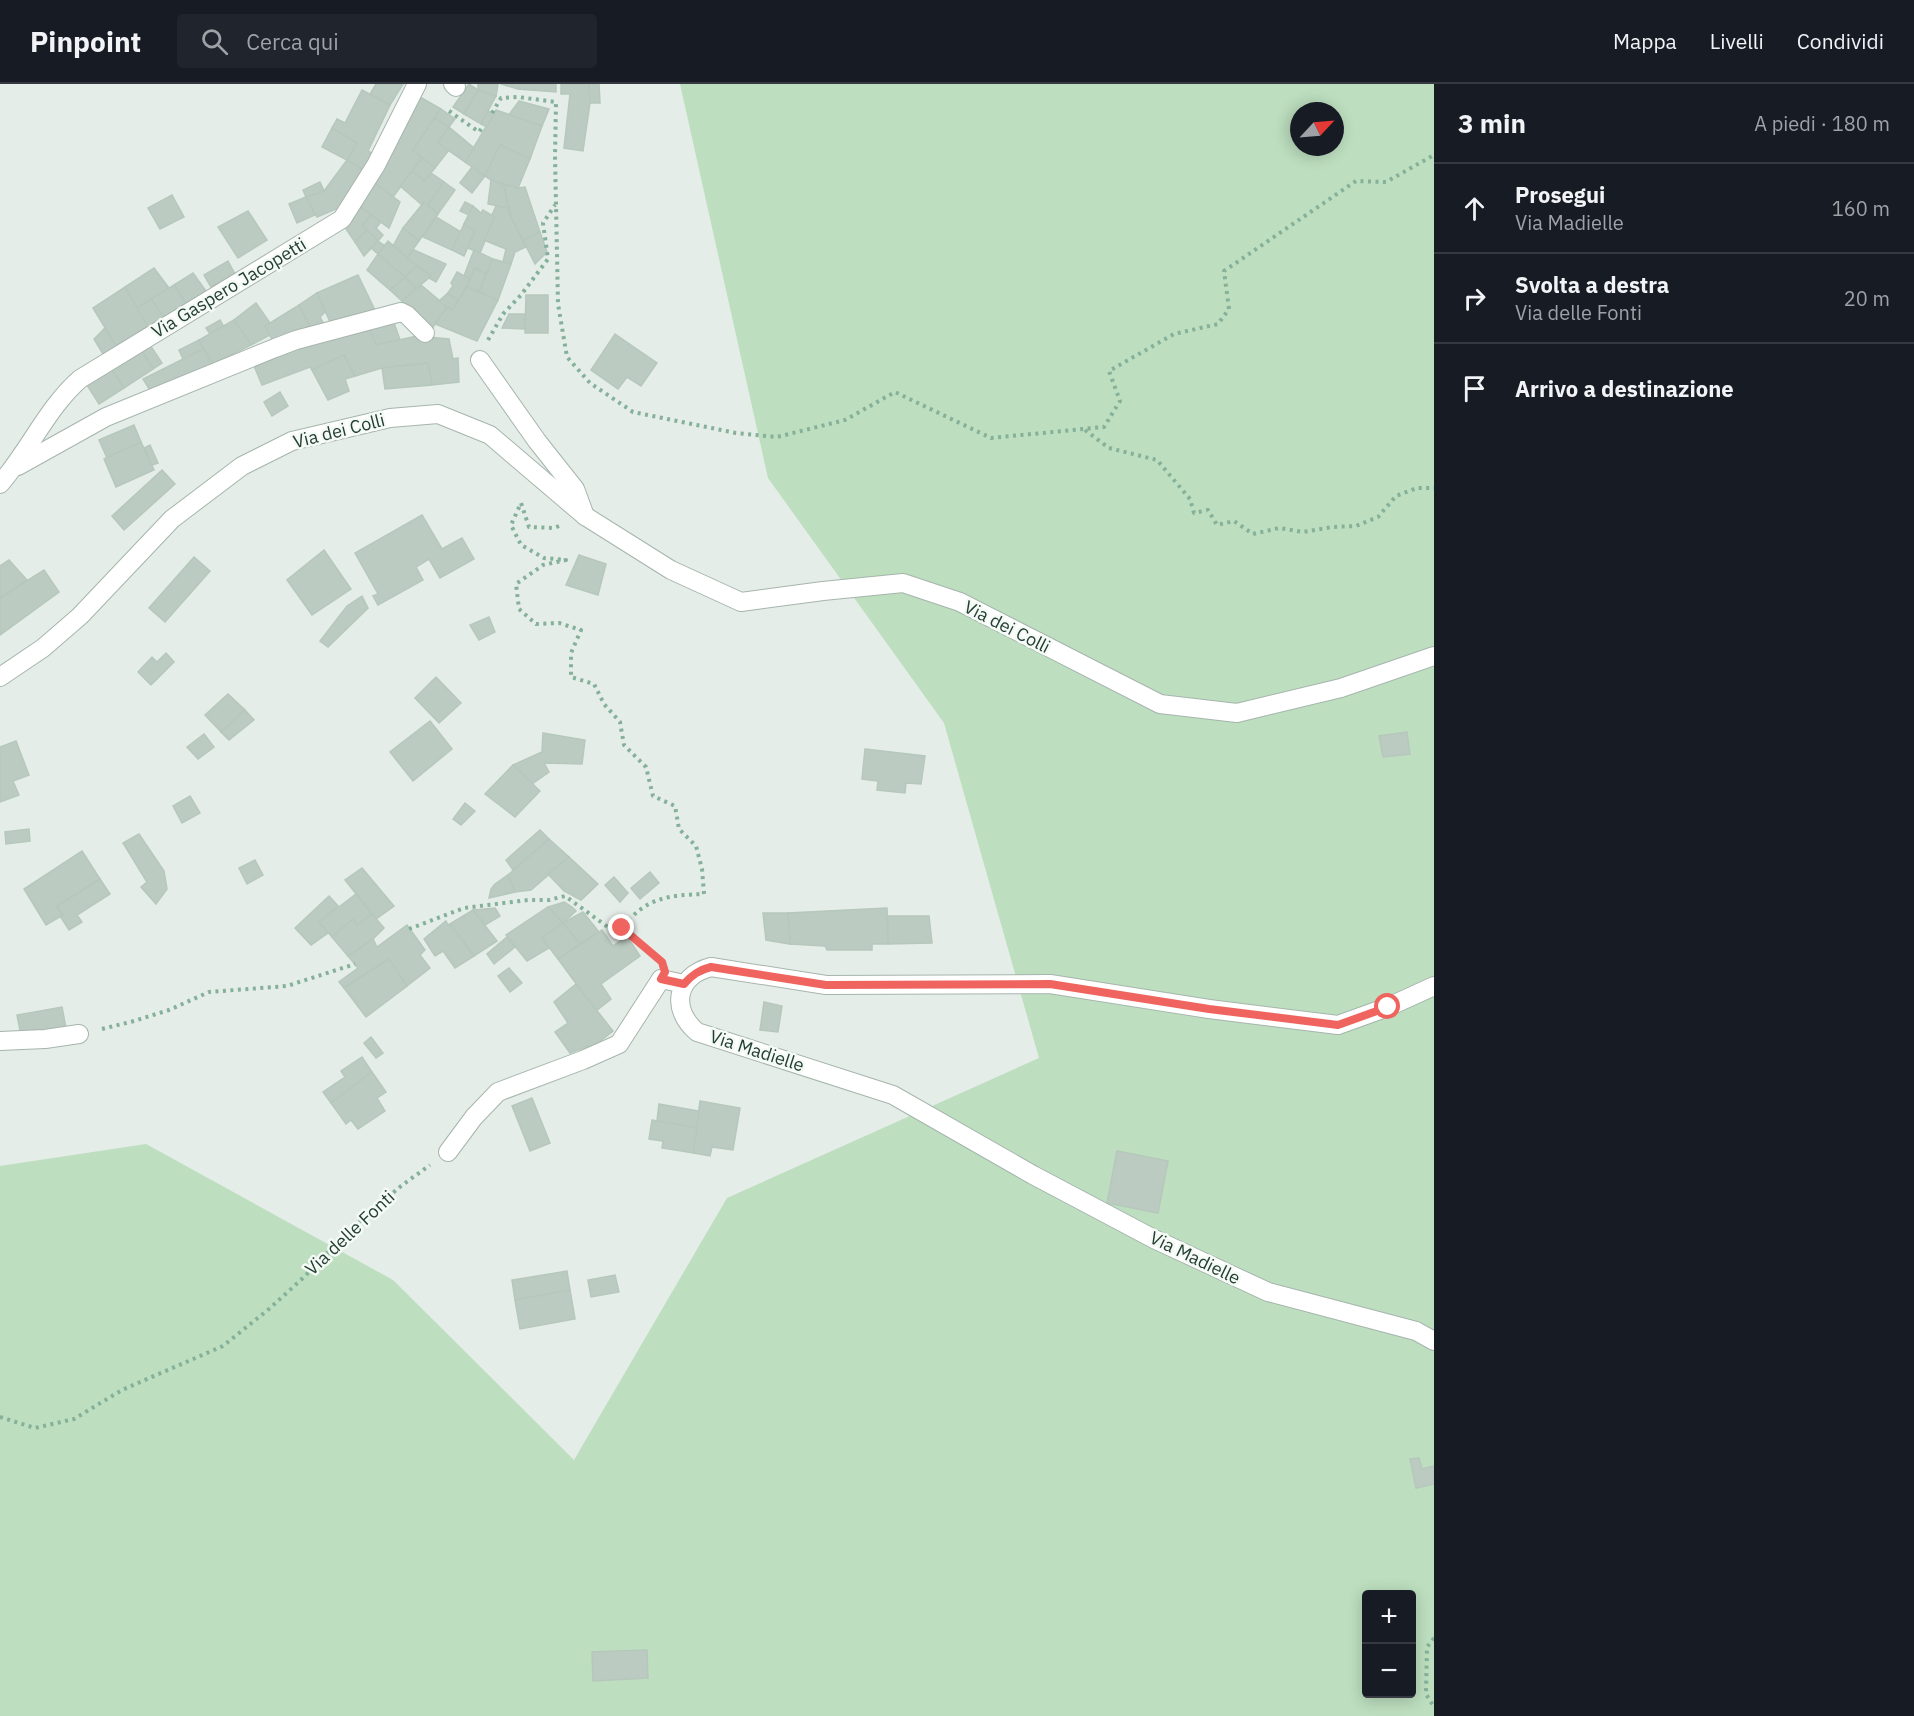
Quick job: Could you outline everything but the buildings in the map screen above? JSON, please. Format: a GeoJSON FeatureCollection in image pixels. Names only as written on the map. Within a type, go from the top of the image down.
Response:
{"type":"FeatureCollection","features":[{"type":"Feature","properties":{"kind":"street","name":"Via Gaspero Jacopetti"},"geometry":{"type":"LineString","coordinates":[[0,484],[14,469],[65,392],[80,379],[342,219],[376,165],[417,84]]}},
{"type":"Feature","properties":{"kind":"street","name":"Via Gaspero Jacopetti"},"geometry":{"type":"LineString","coordinates":[[14,469],[106,417],[296,340],[401,312],[425,333]]}},
{"type":"Feature","properties":{"kind":"street"},"geometry":{"type":"LineString","coordinates":[[480,360],[537,441],[575,489],[585,516]]}},
{"type":"Feature","properties":{"kind":"street","name":"Via dei Colli"},"geometry":{"type":"LineString","coordinates":[[0,677],[43,648],[80,616],[172,519],[242,466],[292,441],[390,418],[438,414],[490,435],[585,516],[671,570],[741,602],[903,583],[960,602],[1160,704],[1237,713],[1341,688],[1434,656]]}},
{"type":"Feature","properties":{"kind":"street"},"geometry":{"type":"LineString","coordinates":[[448,1152],[474,1117],[498,1092],[619,1044],[661,979],[684,984],[700,970],[711,967],[826,985],[1050,984],[1209,1009],[1338,1025],[1388,1007],[1434,986]]}},
{"type":"Feature","properties":{"kind":"street","name":"Via Madielle"},"geometry":{"type":"LineString","coordinates":[[684,984],[680,994],[683,1016],[698,1032],[893,1095],[1144,1234],[1268,1292],[1416,1331],[1434,1341]]}},
{"type":"Feature","properties":{"kind":"street"},"geometry":{"type":"LineString","coordinates":[[0,1041],[45,1039],[79,1034]]}},
{"type":"Feature","properties":{"kind":"path"},"geometry":{"type":"LineString","coordinates":[[492,113],[501,98],[518,97],[556,102],[555,205],[558,304],[567,357],[590,383],[633,412],[736,433],[777,437],[845,420],[895,392],[991,438],[1104,428],[1120,401],[1109,371],[1174,334],[1218,324],[1228,309],[1224,271],[1356,181],[1386,182],[1434,155]]}},
{"type":"Feature","properties":{"kind":"path"},"geometry":{"type":"LineString","coordinates":[[480,360],[491,332],[502,314],[521,295],[548,260],[543,223],[555,205]]}},
{"type":"Feature","properties":{"kind":"path"},"geometry":{"type":"LineString","coordinates":[[1085,430],[1109,448],[1157,460],[1190,499],[1194,513],[1208,510],[1217,525],[1234,521],[1253,534],[1279,528],[1303,532],[1356,526],[1378,517],[1396,496],[1417,488],[1434,488]]}},
{"type":"Feature","properties":{"kind":"path"},"geometry":{"type":"LineString","coordinates":[[409,929],[464,908],[528,900],[549,900],[565,896],[612,930],[622,928],[633,914],[652,901],[678,894],[704,894],[702,869],[696,846],[679,829],[675,806],[653,796],[646,767],[624,745],[620,722],[604,704],[594,684],[571,677],[571,653],[581,630],[559,623],[536,624],[519,609],[516,584],[543,565],[566,560],[544,558],[521,544],[511,525],[521,503],[529,527],[554,528],[585,516]]}},
{"type":"Feature","properties":{"kind":"path"},"geometry":{"type":"LineString","coordinates":[[622,928],[662,962],[665,972],[661,979]]}},
{"type":"Feature","properties":{"kind":"path"},"geometry":{"type":"LineString","coordinates":[[79,1034],[160,1013],[209,992],[287,986],[355,964]]}},
{"type":"Feature","properties":{"kind":"path","name":"Via delle Fonti"},"geometry":{"type":"LineString","coordinates":[[0,1417],[35,1428],[74,1419],[122,1390],[223,1346],[303,1278],[351,1228],[401,1186],[448,1152]]}},
{"type":"Feature","properties":{"kind":"path"},"geometry":{"type":"LineString","coordinates":[[1434,1638],[1427,1647],[1426,1694],[1434,1707]]}},
{"type":"Feature","properties":{"kind":"green space"},"geometry":{"type":"Polygon","coordinates":[[[680,84],[1434,84],[1434,1716],[0,1716],[0,1166],[146,1144],[393,1280],[574,1460],[727,1198],[1039,1058],[944,723],[768,478],[680,84]]]}},
{"type":"Feature","properties":{"kind":"route"},"geometry":{"type":"LineString","coordinates":[[622,928],[662,962],[665,972],[661,979],[684,984],[700,970],[711,967],[826,985],[1050,984],[1209,1009],[1338,1025],[1388,1007]]}}]}
